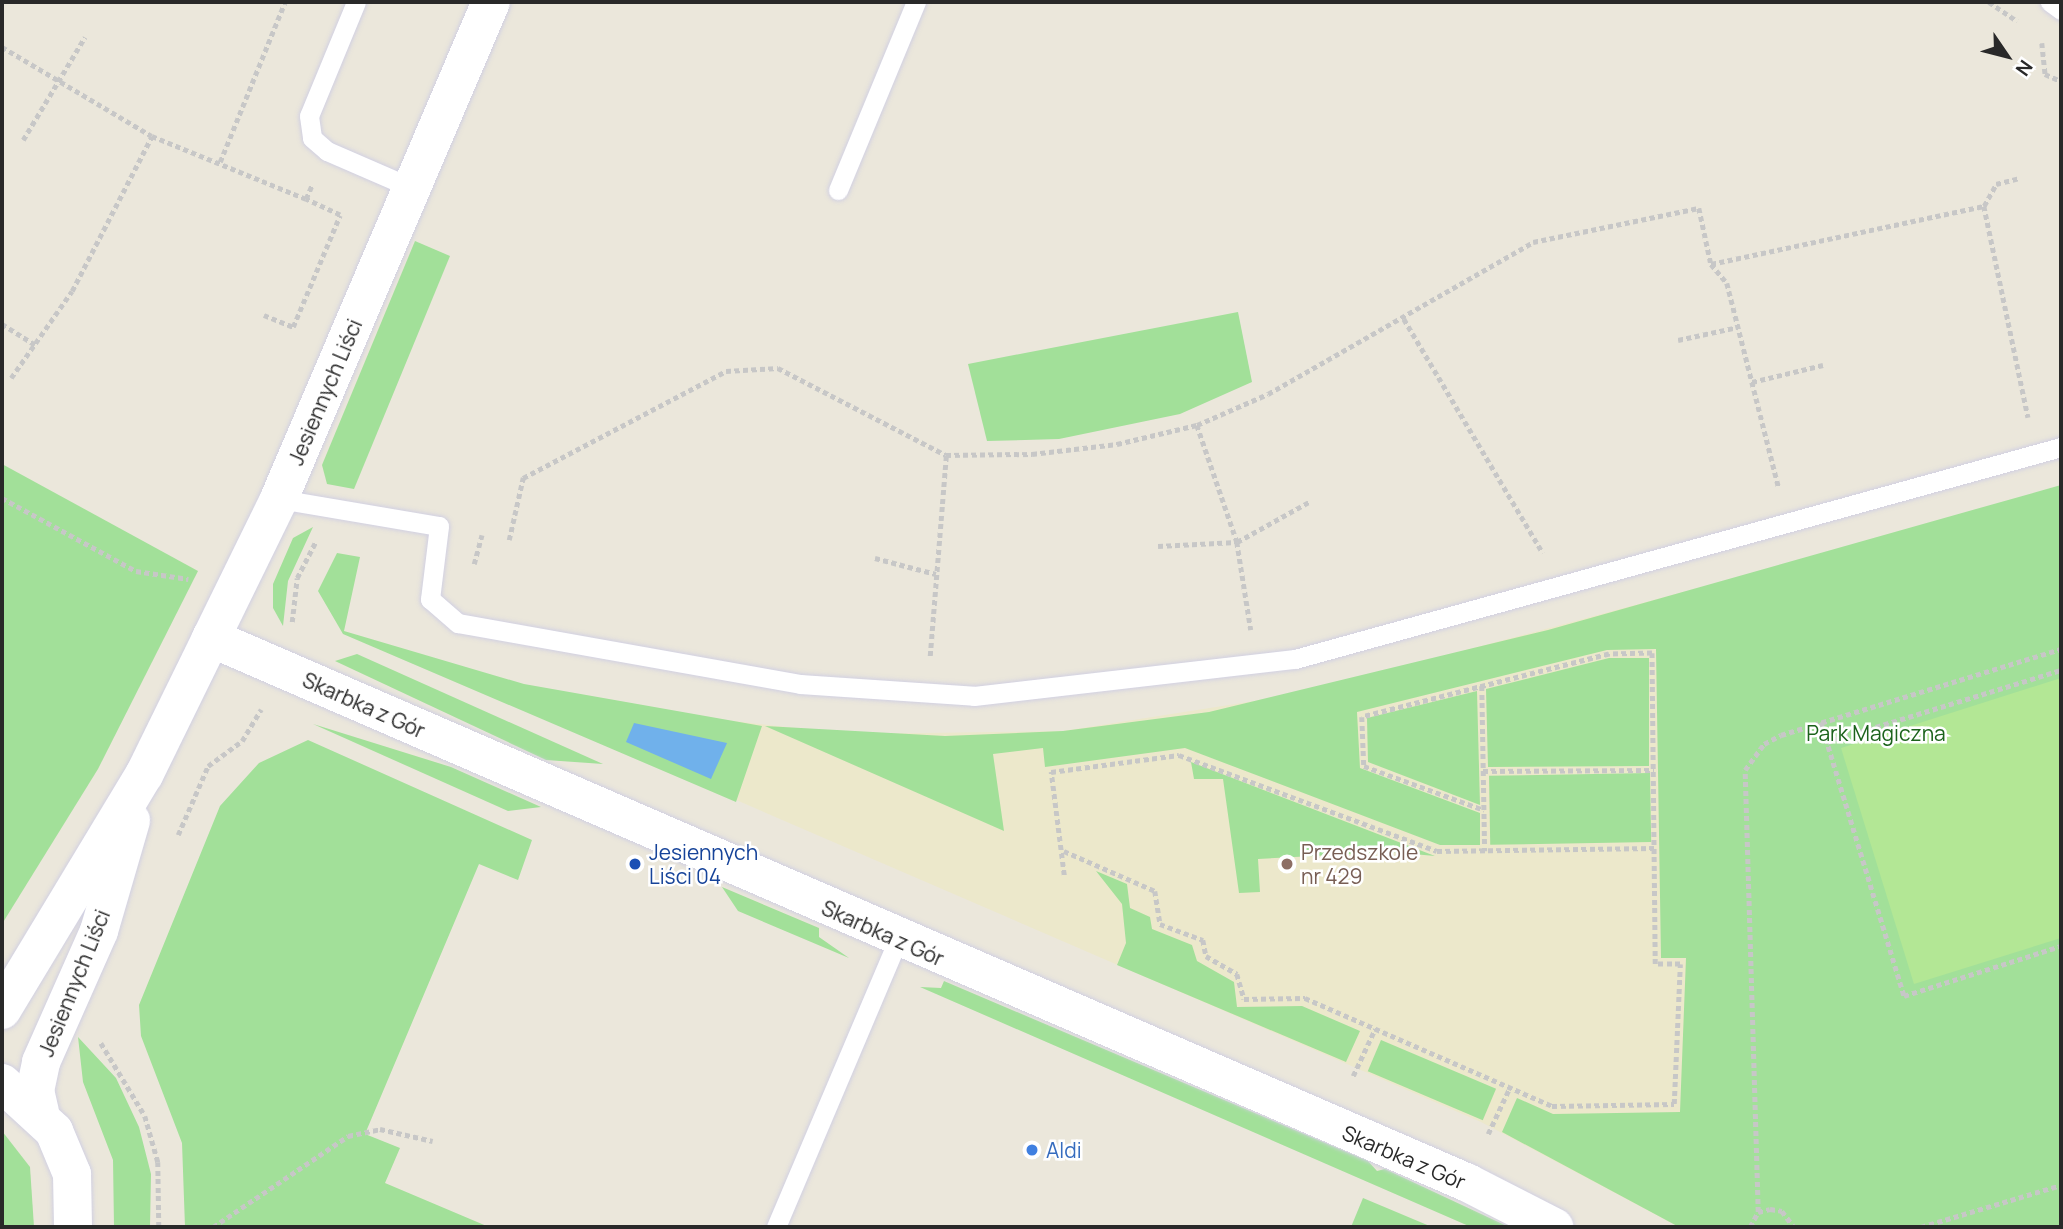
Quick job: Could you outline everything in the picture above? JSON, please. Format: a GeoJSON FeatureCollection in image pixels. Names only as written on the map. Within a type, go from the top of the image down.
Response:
{"type":"FeatureCollection","features":[{"type":"Feature","properties":{"kind":"street","name":"Jesiennych Liści"},"geometry":{"type":"LineString","coordinates":[[2,1010],[144,775],[279,499],[491,2]]}},
{"type":"Feature","properties":{"kind":"street","name":"Skarbka z Gór"},"geometry":{"type":"LineString","coordinates":[[211,638],[898,939],[1468,1184],[1554,1227]]}},
{"type":"Feature","properties":{"kind":"street","name":"Jesiennych Liści"},"geometry":{"type":"LineString","coordinates":[[40,1112],[37,1077],[60,1016],[99,931],[144,775]]}},
{"type":"Feature","properties":{"kind":"street"},"geometry":{"type":"LineString","coordinates":[[2,1083],[40,1112],[72,1174],[73,1227]]}},
{"type":"Feature","properties":{"kind":"lane"},"geometry":{"type":"LineString","coordinates":[[356,2],[309,116],[312,138],[327,151],[412,188]]}},
{"type":"Feature","properties":{"kind":"lane"},"geometry":{"type":"LineString","coordinates":[[838,190],[916,2]]}},
{"type":"Feature","properties":{"kind":"lane"},"geometry":{"type":"LineString","coordinates":[[2050,2],[2061,10]]}},
{"type":"Feature","properties":{"kind":"lane"},"geometry":{"type":"LineString","coordinates":[[279,499],[439,526],[430,599],[458,623],[800,684],[974,696],[1256,664],[2061,447]]}},
{"type":"Feature","properties":{"kind":"lane"},"geometry":{"type":"LineString","coordinates":[[776,1227],[898,939]]}},
{"type":"Feature","properties":{"kind":"path"},"geometry":{"type":"LineString","coordinates":[[220,162],[285,2]]}},
{"type":"Feature","properties":{"kind":"path"},"geometry":{"type":"LineString","coordinates":[[1989,2],[2023,25]]}},
{"type":"Feature","properties":{"kind":"path"},"geometry":{"type":"LineString","coordinates":[[2034,33],[2045,49],[2045,74],[2061,81]]}},
{"type":"Feature","properties":{"kind":"path"},"geometry":{"type":"LineString","coordinates":[[23,140],[85,37]]}},
{"type":"Feature","properties":{"kind":"path"},"geometry":{"type":"LineString","coordinates":[[2,47],[152,136],[220,162],[340,215],[293,327],[264,315]]}},
{"type":"Feature","properties":{"kind":"path"},"geometry":{"type":"LineString","coordinates":[[11,378],[72,291],[152,136]]}},
{"type":"Feature","properties":{"kind":"path"},"geometry":{"type":"LineString","coordinates":[[306,199],[315,178],[325,183]]}},
{"type":"Feature","properties":{"kind":"path"},"geometry":{"type":"LineString","coordinates":[[2020,178],[1996,184],[1984,206],[2029,422],[2040,419]]}},
{"type":"Feature","properties":{"kind":"path"},"geometry":{"type":"LineString","coordinates":[[1711,264],[1984,206]]}},
{"type":"Feature","properties":{"kind":"path"},"geometry":{"type":"LineString","coordinates":[[509,540],[523,478],[701,380],[757,365],[778,368],[946,454],[1073,450],[1197,425],[1404,319],[1533,242],[1699,208],[1711,264],[1727,283],[1787,520]]}},
{"type":"Feature","properties":{"kind":"path"},"geometry":{"type":"LineString","coordinates":[[1404,319],[1561,583]]}},
{"type":"Feature","properties":{"kind":"path"},"geometry":{"type":"LineString","coordinates":[[2,324],[35,345]]}},
{"type":"Feature","properties":{"kind":"path"},"geometry":{"type":"LineString","coordinates":[[1678,340],[1738,327]]}},
{"type":"Feature","properties":{"kind":"path"},"geometry":{"type":"LineString","coordinates":[[1752,382],[1823,365]]}},
{"type":"Feature","properties":{"kind":"path"},"geometry":{"type":"LineString","coordinates":[[1197,425],[1237,542],[1256,664]]}},
{"type":"Feature","properties":{"kind":"path"},"geometry":{"type":"LineString","coordinates":[[927,694],[946,454]]}},
{"type":"Feature","properties":{"kind":"path"},"geometry":{"type":"LineString","coordinates":[[2,498],[136,571],[196,579]]}},
{"type":"Feature","properties":{"kind":"path"},"geometry":{"type":"LineString","coordinates":[[1158,546],[1237,542],[1309,502]]}},
{"type":"Feature","properties":{"kind":"path"},"geometry":{"type":"LineString","coordinates":[[174,848],[199,780],[216,757],[242,741],[279,668],[290,638],[297,578],[333,508]]}},
{"type":"Feature","properties":{"kind":"path"},"geometry":{"type":"LineString","coordinates":[[875,558],[936,575]]}},
{"type":"Feature","properties":{"kind":"path"},"geometry":{"type":"LineString","coordinates":[[1750,1227],[1758,1212],[1742,785],[1764,744],[1821,722],[2061,649]]}},
{"type":"Feature","properties":{"kind":"path"},"geometry":{"type":"LineString","coordinates":[[1064,851],[1155,891],[1160,924],[1203,940],[1206,956],[1237,974],[1244,999],[1305,999],[1552,1106],[1674,1104],[1680,964],[1655,964],[1652,653],[1609,654],[1362,717],[1364,766],[1484,810]]}},
{"type":"Feature","properties":{"kind":"path"},"geometry":{"type":"LineString","coordinates":[[1827,742],[2061,670]]}},
{"type":"Feature","properties":{"kind":"path"},"geometry":{"type":"LineString","coordinates":[[1482,686],[1485,851]]}},
{"type":"Feature","properties":{"kind":"path"},"geometry":{"type":"LineString","coordinates":[[1821,722],[1904,996],[2061,946]]}},
{"type":"Feature","properties":{"kind":"path"},"geometry":{"type":"LineString","coordinates":[[1064,875],[1064,851],[1051,772],[1179,755],[1437,851],[1655,848]]}},
{"type":"Feature","properties":{"kind":"path"},"geometry":{"type":"LineString","coordinates":[[1483,771],[1654,770]]}},
{"type":"Feature","properties":{"kind":"path"},"geometry":{"type":"LineString","coordinates":[[60,1016],[97,1037],[145,1116],[158,1162],[159,1227]]}},
{"type":"Feature","properties":{"kind":"path"},"geometry":{"type":"LineString","coordinates":[[1353,1076],[1375,1029]]}},
{"type":"Feature","properties":{"kind":"path"},"geometry":{"type":"LineString","coordinates":[[1488,1134],[1510,1087]]}},
{"type":"Feature","properties":{"kind":"path"},"geometry":{"type":"LineString","coordinates":[[213,1227],[348,1136],[380,1129],[433,1141]]}},
{"type":"Feature","properties":{"kind":"path"},"geometry":{"type":"LineString","coordinates":[[1921,1227],[2061,1185]]}},
{"type":"Feature","properties":{"kind":"path"},"geometry":{"type":"LineString","coordinates":[[1758,1212],[1782,1211],[1794,1227]]}},
{"type":"Feature","properties":{"kind":"shaded area","name":"Przedszkole nr 429"},"geometry":{"type":"Polygon","coordinates":[[[1687,591],[1700,1227],[1679,1227],[1481,1122],[565,726],[577,696],[673,714],[848,734],[1063,731],[1306,693],[1687,591]]]}},
{"type":"Feature","properties":{"kind":"green space"},"geometry":{"type":"Polygon","coordinates":[[[415,241],[450,256],[354,489],[327,484],[322,465],[415,241]]]}},
{"type":"Feature","properties":{"kind":"green space"},"geometry":{"type":"Polygon","coordinates":[[[1238,312],[1252,382],[1180,414],[1059,439],[987,441],[968,364],[1238,312]]]}},
{"type":"Feature","properties":{"kind":"green space"},"geometry":{"type":"Polygon","coordinates":[[[2,464],[198,571],[98,769],[2,924],[2,464]]]}},
{"type":"Feature","properties":{"kind":"green space","name":"Park Magiczna"},"geometry":{"type":"Polygon","coordinates":[[[2061,485],[2061,1227],[1679,1227],[1502,1132],[1517,1098],[1553,1114],[1680,1112],[1686,958],[1661,958],[1656,649],[1607,650],[1357,712],[1360,768],[1480,813],[1480,845],[1440,845],[1185,748],[1045,767],[1043,748],[993,754],[1004,831],[765,726],[945,736],[1063,731],[1209,712],[1548,630],[2061,485]]]}},
{"type":"Feature","properties":{"kind":"green space"},"geometry":{"type":"Polygon","coordinates":[[[313,527],[288,581],[283,626],[273,608],[273,584],[293,538],[313,527]]]}},
{"type":"Feature","properties":{"kind":"green space"},"geometry":{"type":"Polygon","coordinates":[[[337,553],[360,557],[344,631],[524,684],[762,726],[736,802],[343,634],[318,591],[337,553]]]}},
{"type":"Feature","properties":{"kind":"green space"},"geometry":{"type":"Polygon","coordinates":[[[357,654],[603,764],[546,760],[335,661],[357,654]]]}},
{"type":"Feature","properties":{"kind":"green space"},"geometry":{"type":"Polygon","coordinates":[[[1609,658],[1649,658],[1649,766],[1488,767],[1486,689],[1609,658]]]}},
{"type":"Feature","properties":{"kind":"green space"},"geometry":{"type":"Polygon","coordinates":[[[2061,678],[2061,938],[1914,984],[1841,748],[2061,678]]]}},
{"type":"Feature","properties":{"kind":"green space"},"geometry":{"type":"Polygon","coordinates":[[[1477,691],[1480,805],[1368,762],[1367,718],[1477,691]]]}},
{"type":"Feature","properties":{"kind":"green space"},"geometry":{"type":"Polygon","coordinates":[[[313,724],[451,767],[541,807],[508,811],[313,724]]]}},
{"type":"Feature","properties":{"kind":"green space"},"geometry":{"type":"Polygon","coordinates":[[[308,740],[532,840],[518,880],[479,864],[365,1134],[400,1148],[385,1183],[489,1227],[185,1227],[182,1143],[141,1036],[139,1005],[220,806],[259,763],[308,740]]]}},
{"type":"Feature","properties":{"kind":"green space"},"geometry":{"type":"Polygon","coordinates":[[[1191,762],[1435,856],[1391,852],[1258,859],[1260,892],[1239,893],[1223,779],[1194,779],[1191,762]]]}},
{"type":"Feature","properties":{"kind":"green space"},"geometry":{"type":"Polygon","coordinates":[[[1650,773],[1651,842],[1490,845],[1489,776],[1650,773]]]}},
{"type":"Feature","properties":{"kind":"green space"},"geometry":{"type":"Polygon","coordinates":[[[1096,871],[1127,884],[1130,908],[1150,917],[1152,929],[1192,945],[1197,961],[1234,982],[1237,1007],[1302,1006],[1360,1031],[1346,1062],[1117,965],[1126,943],[1122,904],[1096,871]]]}},
{"type":"Feature","properties":{"kind":"green space"},"geometry":{"type":"Polygon","coordinates":[[[722,887],[819,928],[819,937],[849,958],[738,911],[722,887]]]}},
{"type":"Feature","properties":{"kind":"green space"},"geometry":{"type":"Polygon","coordinates":[[[944,981],[1368,1161],[1377,1171],[1385,1169],[1509,1227],[1471,1227],[920,987],[941,988],[944,981]]]}},
{"type":"Feature","properties":{"kind":"green space"},"geometry":{"type":"Polygon","coordinates":[[[78,1037],[116,1078],[139,1127],[151,1174],[150,1227],[114,1227],[113,1160],[83,1082],[78,1037]]]}},
{"type":"Feature","properties":{"kind":"green space"},"geometry":{"type":"Polygon","coordinates":[[[1381,1040],[1496,1089],[1483,1120],[1368,1071],[1381,1040]]]}},
{"type":"Feature","properties":{"kind":"green space"},"geometry":{"type":"Polygon","coordinates":[[[2,1131],[30,1167],[34,1227],[2,1227],[2,1131]]]}},
{"type":"Feature","properties":{"kind":"green space"},"geometry":{"type":"Polygon","coordinates":[[[1363,1198],[1432,1227],[1351,1227],[1363,1198]]]}},
{"type":"Feature","properties":{"kind":"water"},"geometry":{"type":"Polygon","coordinates":[[[634,723],[727,743],[711,779],[626,742],[634,723]]]}},
{"type":"Feature","properties":{"kind":"place","name":"Jesiennych Liści 04"},"geometry":{"type":"Point","coordinates":[635,864]}},
{"type":"Feature","properties":{"kind":"place","name":"Przedszkole nr 429"},"geometry":{"type":"Point","coordinates":[1287,864]}},
{"type":"Feature","properties":{"kind":"place","name":"Aldi"},"geometry":{"type":"Point","coordinates":[1032,1150]}}]}
